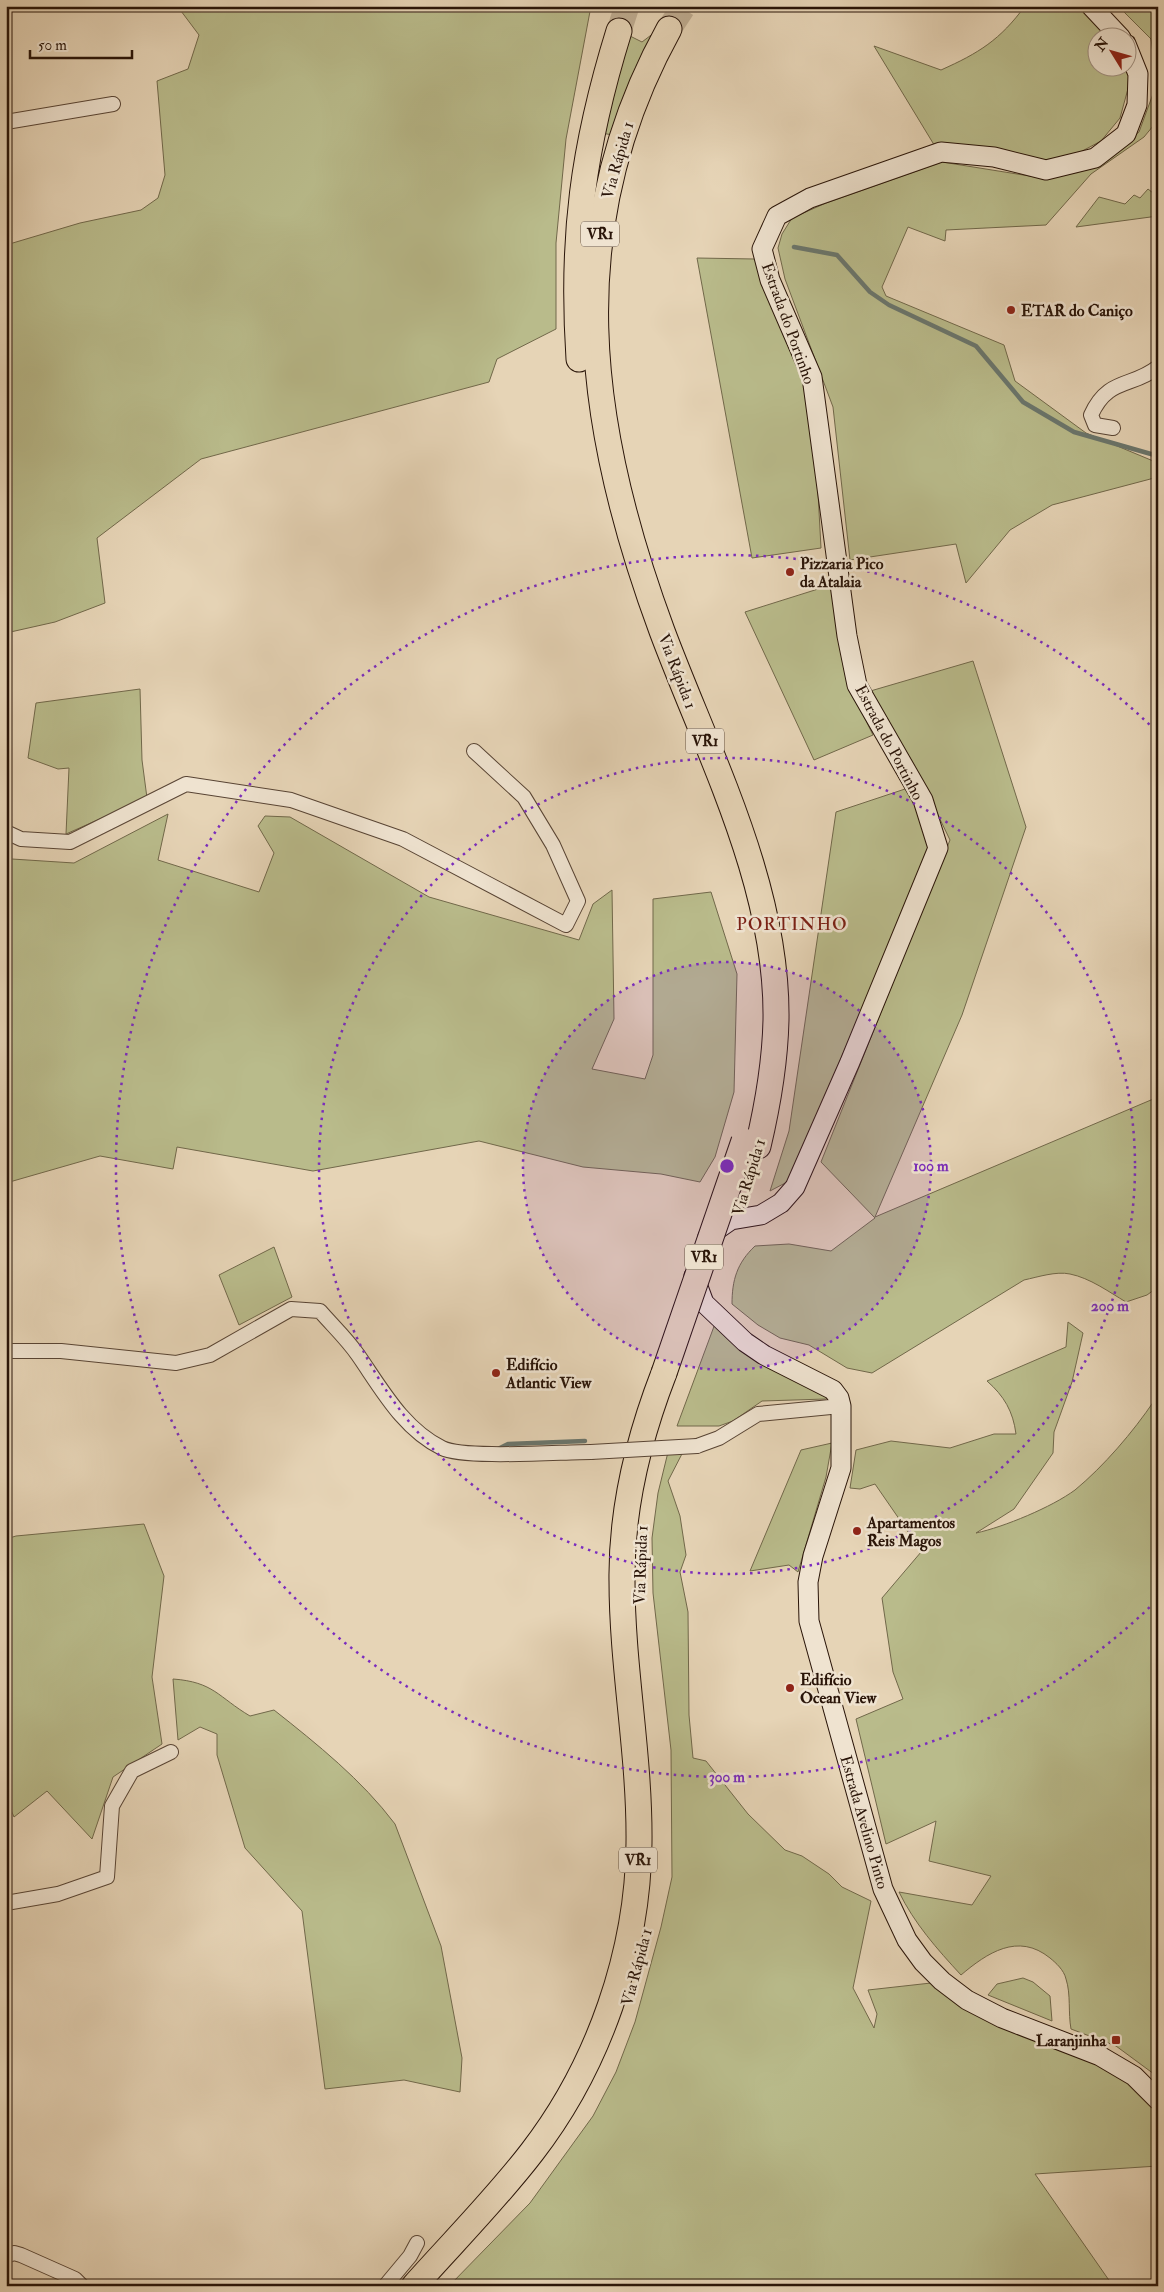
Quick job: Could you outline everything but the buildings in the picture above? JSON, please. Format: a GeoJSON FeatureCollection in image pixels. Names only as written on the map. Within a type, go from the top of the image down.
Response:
{"type":"FeatureCollection","features":[{"type":"Feature","properties":{"kind":"highway","name":"Via Rápida 1"},"geometry":{"type":"LineString","coordinates":[[414,2286],[501,2191],[534,2150],[568,2099],[598,2036],[623,1962],[637,1887],[639,1844],[638,1786],[622,1613],[623,1544],[636,1457],[671,1375],[751,1144],[753,1100],[758,1060],[758,996],[752,939],[742,892],[728,847],[644,629],[615,540],[589,435],[581,381],[599,238],[611,176],[624,132],[642,84],[669,29]]}},
{"type":"Feature","properties":{"kind":"highway","name":"Via Rápida 1"},"geometry":{"type":"LineString","coordinates":[[586,340],[576,306],[577,237],[590,137],[619,31]]}},
{"type":"Feature","properties":{"kind":"highway","name":"Via Rápida 1"},"geometry":{"type":"LineString","coordinates":[[436,2286],[513,2202],[548,2158],[582,2108],[613,2042],[639,1966],[648,1920],[655,1843],[654,1788],[638,1612],[639,1547],[642,1513],[671,1375]]}},
{"type":"Feature","properties":{"kind":"street"},"geometry":{"type":"LineString","coordinates":[[1091,6],[1112,28]]}},
{"type":"Feature","properties":{"kind":"street","name":"Estrada do Portinho"},"geometry":{"type":"LineString","coordinates":[[841,1406],[839,1398],[833,1390],[764,1355],[745,1342],[704,1303],[694,1282],[694,1257],[704,1238],[731,1220],[761,1215],[781,1203],[795,1187],[850,1062],[938,848],[923,800],[857,685],[846,626],[812,377],[770,280],[762,249],[777,216],[810,198],[941,152],[994,157],[1046,170],[1095,158],[1126,134],[1137,105],[1138,74],[1136,69]]}},
{"type":"Feature","properties":{"kind":"street"},"geometry":{"type":"LineString","coordinates":[[6,122],[112,104]]}},
{"type":"Feature","properties":{"kind":"street"},"geometry":{"type":"LineString","coordinates":[[1113,428],[1095,425],[1091,415],[1098,400],[1113,388],[1158,367]]}},
{"type":"Feature","properties":{"kind":"street"},"geometry":{"type":"LineString","coordinates":[[6,832],[21,839],[70,842],[186,784],[291,800],[403,839],[566,925],[578,901],[552,845],[524,797],[474,751]]}},
{"type":"Feature","properties":{"kind":"street"},"geometry":{"type":"LineString","coordinates":[[6,1351],[61,1351],[176,1363],[210,1356],[291,1309],[320,1311],[357,1354],[382,1392],[417,1431],[443,1448],[475,1453],[591,1452],[697,1446],[719,1438],[758,1414],[841,1406]]}},
{"type":"Feature","properties":{"kind":"street","name":"Estrada Avelino Pinto"},"geometry":{"type":"LineString","coordinates":[[841,1406],[841,1468],[813,1556],[808,1582],[808,1608],[825,1682],[887,1898],[907,1940],[923,1962],[942,1981],[967,2000],[1002,2018],[1100,2056],[1134,2076],[1158,2100]]}},
{"type":"Feature","properties":{"kind":"street"},"geometry":{"type":"LineString","coordinates":[[6,1903],[58,1894],[107,1877],[112,1806],[132,1771],[171,1752]]}},
{"type":"Feature","properties":{"kind":"street"},"geometry":{"type":"LineString","coordinates":[[385,2286],[410,2256],[417,2243]]}},
{"type":"Feature","properties":{"kind":"street"},"geometry":{"type":"LineString","coordinates":[[6,2256],[22,2255],[75,2278],[82,2286]]}},
{"type":"Feature","properties":{"kind":"green space"},"geometry":{"type":"Polygon","coordinates":[[[181,6],[591,6],[566,139],[556,243],[556,329],[497,359],[489,382],[201,459],[97,538],[105,603],[55,622],[6,633],[6,245],[80,223],[141,210],[158,198],[165,175],[157,81],[188,69],[199,35],[181,11],[181,6]]]}},
{"type":"Feature","properties":{"kind":"green space"},"geometry":{"type":"Polygon","coordinates":[[[1025,6],[1092,6],[1113,28],[1086,28],[1086,78],[1129,78],[1129,85],[1120,118],[1101,141],[1071,157],[1042,160],[936,148],[874,46],[941,70],[978,51],[997,37],[1025,6]]]}},
{"type":"Feature","properties":{"kind":"green space"},"geometry":{"type":"Polygon","coordinates":[[[1118,6],[1158,6],[1158,120],[1144,137],[1091,174],[1046,225],[946,230],[945,241],[908,227],[882,287],[886,296],[1004,345],[1015,381],[1086,433],[1158,463],[1158,477],[1052,505],[1010,530],[966,583],[956,544],[850,560],[833,407],[785,279],[778,248],[782,234],[792,218],[826,203],[942,162],[1042,178],[1092,167],[1139,132],[1157,83],[1151,39],[1118,6]]]}},
{"type":"Feature","properties":{"kind":"green space"},"geometry":{"type":"Polygon","coordinates":[[[659,29],[613,135],[601,133],[628,35],[642,42],[659,29]]]}},
{"type":"Feature","properties":{"kind":"green space"},"geometry":{"type":"Polygon","coordinates":[[[1148,189],[1158,197],[1158,216],[1076,227],[1099,197],[1125,204],[1134,195],[1140,198],[1148,189]]]}},
{"type":"Feature","properties":{"kind":"green space"},"geometry":{"type":"Polygon","coordinates":[[[697,258],[755,259],[804,377],[815,437],[821,548],[752,558],[697,258]]]}},
{"type":"Feature","properties":{"kind":"green space"},"geometry":{"type":"Polygon","coordinates":[[[834,584],[847,682],[873,735],[814,760],[745,612],[834,584]]]}},
{"type":"Feature","properties":{"kind":"green space"},"geometry":{"type":"Polygon","coordinates":[[[973,661],[1026,827],[962,1015],[875,1217],[1158,1097],[1158,1287],[1147,1295],[1126,1302],[1092,1282],[1070,1274],[1053,1274],[1024,1280],[872,1373],[847,1368],[809,1345],[780,1338],[758,1325],[732,1304],[733,1287],[740,1265],[755,1246],[789,1244],[831,1251],[875,1218],[821,1162],[950,840],[912,761],[867,692],[973,661]]]}},
{"type":"Feature","properties":{"kind":"green space"},"geometry":{"type":"Polygon","coordinates":[[[140,689],[142,760],[147,798],[66,834],[69,768],[58,769],[28,758],[36,703],[140,689]]]}},
{"type":"Feature","properties":{"kind":"green space"},"geometry":{"type":"Polygon","coordinates":[[[905,789],[917,801],[929,851],[789,1181],[770,1191],[789,1131],[836,812],[905,789]]]}},
{"type":"Feature","properties":{"kind":"green space"},"geometry":{"type":"Polygon","coordinates":[[[168,814],[158,860],[259,892],[274,853],[258,826],[265,816],[290,817],[429,897],[579,940],[593,904],[612,890],[614,1019],[592,1069],[645,1079],[653,1055],[653,899],[711,892],[737,974],[734,1092],[715,1157],[700,1182],[661,1174],[583,1167],[479,1141],[313,1171],[177,1147],[173,1169],[100,1156],[6,1183],[6,854],[12,859],[74,863],[168,814]]]}},
{"type":"Feature","properties":{"kind":"green space"},"geometry":{"type":"Polygon","coordinates":[[[274,1247],[292,1297],[239,1325],[219,1275],[274,1247]]]}},
{"type":"Feature","properties":{"kind":"green space"},"geometry":{"type":"Polygon","coordinates":[[[716,1321],[828,1397],[826,1399],[762,1401],[733,1421],[719,1426],[677,1426],[716,1321]]]}},
{"type":"Feature","properties":{"kind":"green space"},"geometry":{"type":"Polygon","coordinates":[[[1068,1322],[1083,1333],[1072,1382],[1054,1432],[1053,1453],[1014,1509],[976,1533],[1027,1516],[1075,1490],[1118,1448],[1154,1401],[1158,1403],[1158,2077],[1116,2046],[1071,2029],[1068,1985],[1065,1976],[1055,1962],[1038,1950],[1015,1946],[1003,1948],[981,1959],[961,1975],[935,1945],[919,1925],[899,1892],[972,1905],[991,1876],[929,1861],[936,1821],[886,1844],[856,1719],[903,1699],[893,1672],[882,1598],[927,1545],[913,1539],[875,1484],[860,1489],[850,1488],[856,1450],[891,1441],[950,1448],[994,1434],[1016,1434],[1013,1418],[1007,1404],[987,1381],[1066,1347],[1068,1322]]]}},
{"type":"Feature","properties":{"kind":"green space"},"geometry":{"type":"Polygon","coordinates":[[[832,1443],[826,1477],[798,1572],[789,1565],[750,1571],[801,1450],[832,1443]]]}},
{"type":"Feature","properties":{"kind":"green space"},"geometry":{"type":"Polygon","coordinates":[[[669,1448],[685,1448],[668,1481],[680,1516],[686,1555],[680,1572],[688,1612],[689,1715],[693,1758],[706,1761],[748,1814],[785,1850],[802,1856],[829,1874],[842,1887],[871,1901],[853,1988],[874,2028],[877,2014],[868,1990],[940,1982],[1062,2041],[1158,2102],[1158,2166],[1035,2174],[1113,2286],[449,2286],[530,2203],[593,2116],[616,2072],[635,2022],[661,1927],[672,1877],[671,1750],[653,1593],[652,1538],[658,1493],[669,1448]]]}},
{"type":"Feature","properties":{"kind":"green space"},"geometry":{"type":"Polygon","coordinates":[[[144,1524],[164,1576],[152,1677],[162,1744],[113,1777],[92,1839],[47,1791],[14,1817],[6,1798],[6,1539],[16,1536],[144,1524]]]}},
{"type":"Feature","properties":{"kind":"green space"},"geometry":{"type":"Polygon","coordinates":[[[173,1679],[198,1683],[207,1687],[250,1716],[274,1710],[354,1778],[395,1824],[441,1946],[462,2058],[460,2092],[404,2080],[325,2089],[302,1911],[245,1848],[217,1755],[217,1734],[200,1727],[178,1740],[173,1679]]]}},
{"type":"Feature","properties":{"kind":"green space"},"geometry":{"type":"Polygon","coordinates":[[[1023,1978],[1033,1982],[1050,1996],[1052,2021],[988,1995],[997,1984],[1023,1978]]]}},
{"type":"Feature","properties":{"kind":"waterway"},"geometry":{"type":"LineString","coordinates":[[794,247],[837,255],[870,292],[889,305],[976,346],[1023,402],[1074,432],[1158,456]]}},
{"type":"Feature","properties":{"kind":"waterway"},"geometry":{"type":"LineString","coordinates":[[498,1449],[508,1444],[585,1441]]}},
{"type":"Feature","properties":{"kind":"tunnel"},"geometry":{"type":"LineString","coordinates":[[619,31],[627,6]]}},
{"type":"Feature","properties":{"kind":"tunnel"},"geometry":{"type":"LineString","coordinates":[[669,29],[684,6]]}},
{"type":"Feature","properties":{"kind":"place","name":"ETAR do Caniço"},"geometry":{"type":"Point","coordinates":[1011,310]}},
{"type":"Feature","properties":{"kind":"place","name":"Pizzaria Pico da Atalaia"},"geometry":{"type":"Point","coordinates":[790,572]}},
{"type":"Feature","properties":{"kind":"place","name":"Edifício Atlantic View"},"geometry":{"type":"Point","coordinates":[496,1373]}},
{"type":"Feature","properties":{"kind":"place","name":"Apartamentos Reis Magos"},"geometry":{"type":"Point","coordinates":[857,1531]}},
{"type":"Feature","properties":{"kind":"place","name":"Edifício Ocean View"},"geometry":{"type":"Point","coordinates":[790,1688]}},
{"type":"Feature","properties":{"kind":"place","name":"Laranjinha"},"geometry":{"type":"Point","coordinates":[1116,2040]}},
{"type":"Feature","properties":{"kind":"district","name":"PORTINHO"},"geometry":{"type":"Point","coordinates":[792,924]}}]}
